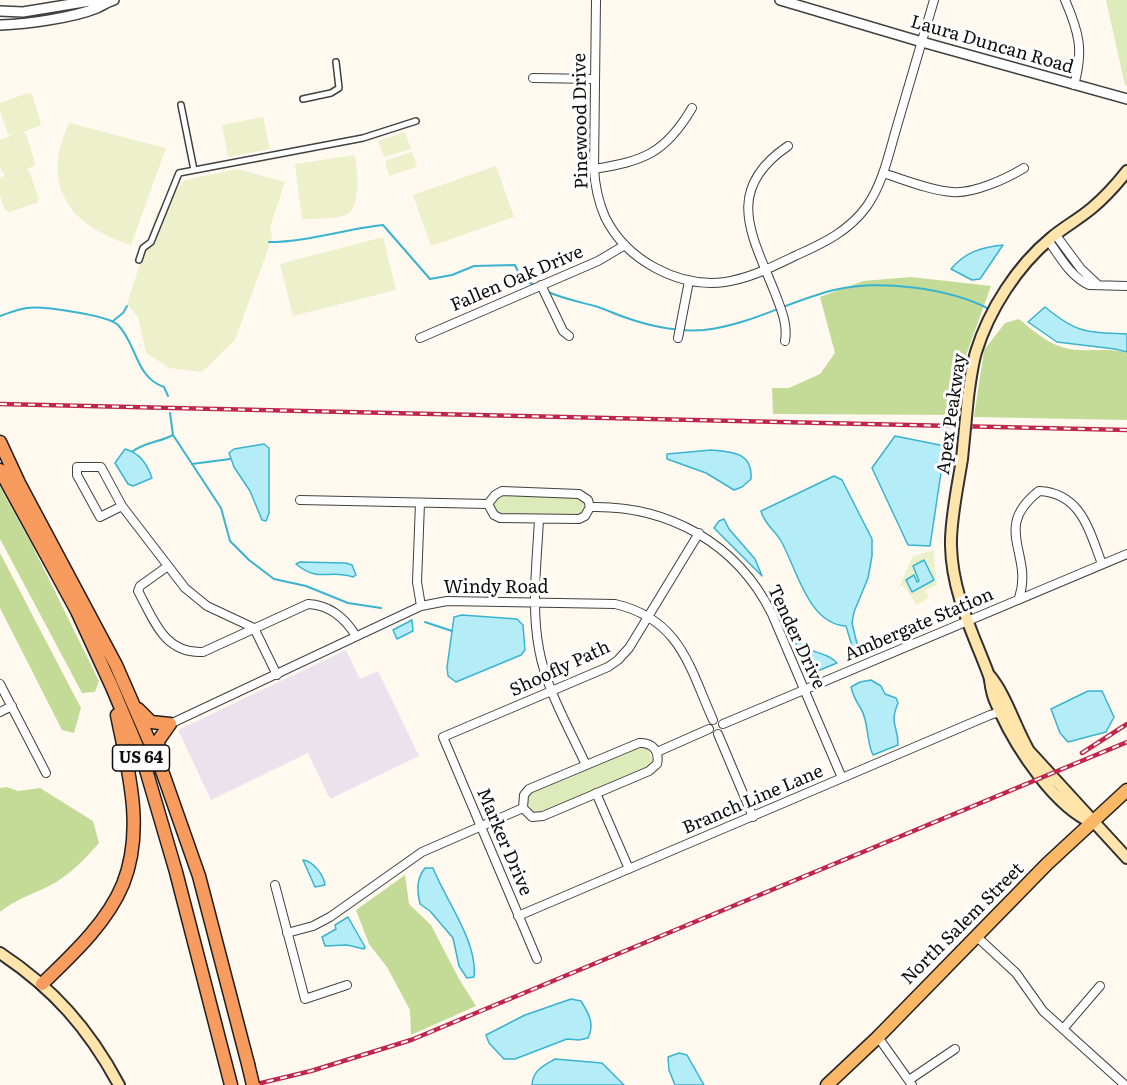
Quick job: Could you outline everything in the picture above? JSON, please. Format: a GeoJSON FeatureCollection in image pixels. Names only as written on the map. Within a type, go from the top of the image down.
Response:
{"type":"FeatureCollection","features":[{"type":"Feature","properties":{"kind":"highway","name":"US 64"},"geometry":{"type":"LineString","coordinates":[[0,442],[19,483],[86,606],[130,697],[160,768],[200,876],[253,1085]]}},
{"type":"Feature","properties":{"kind":"highway","name":"US 64"},"geometry":{"type":"LineString","coordinates":[[0,470],[77,611],[144,763],[176,872],[231,1085]]}},
{"type":"Feature","properties":{"kind":"highway"},"geometry":{"type":"LineString","coordinates":[[42,984],[81,946],[109,908],[122,886],[130,863],[134,815],[130,779],[112,687]]}},
{"type":"Feature","properties":{"kind":"highway"},"geometry":{"type":"LineString","coordinates":[[130,697],[147,719],[156,723],[170,724],[158,743],[160,768]]}},
{"type":"Feature","properties":{"kind":"main road","name":"Apex Peakway"},"geometry":{"type":"LineString","coordinates":[[1093,823],[1078,816],[1041,778],[1020,751],[1000,712],[992,692],[990,676],[955,586],[951,543],[968,397],[974,361],[986,325],[1017,274],[1052,237],[1108,194],[1127,171]]}},
{"type":"Feature","properties":{"kind":"main road","name":"Apex Peakway"},"geometry":{"type":"LineString","coordinates":[[990,676],[999,687],[1017,731],[1029,751],[1127,858]]}},
{"type":"Feature","properties":{"kind":"main road","name":"North Salem Street"},"geometry":{"type":"LineString","coordinates":[[827,1085],[878,1037],[1047,864],[1127,790]]}},
{"type":"Feature","properties":{"kind":"main road"},"geometry":{"type":"LineString","coordinates":[[0,953],[42,984],[71,1014],[90,1037],[119,1085]]}},
{"type":"Feature","properties":{"kind":"street"},"geometry":{"type":"LineString","coordinates":[[0,11],[22,12],[96,0],[109,1]]}},
{"type":"Feature","properties":{"kind":"street","name":"Pinewood Drive"},"geometry":{"type":"LineString","coordinates":[[596,0],[594,169],[596,188],[602,208],[611,227],[625,245],[654,267],[689,281],[723,282],[746,278],[832,239],[850,225],[867,206],[883,173],[934,0]]}},
{"type":"Feature","properties":{"kind":"street","name":"Laura Duncan Road"},"geometry":{"type":"LineString","coordinates":[[780,0],[1127,99]]}},
{"type":"Feature","properties":{"kind":"street"},"geometry":{"type":"LineString","coordinates":[[1065,0],[1076,24],[1080,47],[1080,63],[1074,85]]}},
{"type":"Feature","properties":{"kind":"street"},"geometry":{"type":"LineString","coordinates":[[0,25],[24,24],[68,15],[99,7],[109,1]]}},
{"type":"Feature","properties":{"kind":"street"},"geometry":{"type":"LineString","coordinates":[[68,15],[77,4]]}},
{"type":"Feature","properties":{"kind":"street"},"geometry":{"type":"LineString","coordinates":[[303,99],[331,93],[339,88],[336,62]]}},
{"type":"Feature","properties":{"kind":"street"},"geometry":{"type":"LineString","coordinates":[[533,78],[595,79]]}},
{"type":"Feature","properties":{"kind":"street"},"geometry":{"type":"LineString","coordinates":[[181,105],[194,170]]}},
{"type":"Feature","properties":{"kind":"street"},"geometry":{"type":"LineString","coordinates":[[594,169],[626,164],[646,156],[675,133],[692,108]]}},
{"type":"Feature","properties":{"kind":"street"},"geometry":{"type":"LineString","coordinates":[[139,260],[143,248],[151,242],[178,174],[363,138],[416,121]]}},
{"type":"Feature","properties":{"kind":"street"},"geometry":{"type":"LineString","coordinates":[[785,341],[787,329],[747,219],[749,196],[760,171],[774,156],[788,146]]}},
{"type":"Feature","properties":{"kind":"street"},"geometry":{"type":"LineString","coordinates":[[883,173],[944,191],[959,192],[1011,176],[1024,168]]}},
{"type":"Feature","properties":{"kind":"street"},"geometry":{"type":"LineString","coordinates":[[1052,237],[1069,269],[1079,279],[1089,285],[1127,286]]}},
{"type":"Feature","properties":{"kind":"street","name":"Fallen Oak Drive"},"geometry":{"type":"LineString","coordinates":[[420,338],[598,261],[625,245]]}},
{"type":"Feature","properties":{"kind":"street"},"geometry":{"type":"LineString","coordinates":[[678,338],[689,281]]}},
{"type":"Feature","properties":{"kind":"street"},"geometry":{"type":"LineString","coordinates":[[541,285],[563,331],[569,336]]}},
{"type":"Feature","properties":{"kind":"street"},"geometry":{"type":"LineString","coordinates":[[122,506],[100,517],[77,475],[77,466],[101,467],[122,506],[184,588],[197,600],[254,628],[277,675]]}},
{"type":"Feature","properties":{"kind":"street"},"geometry":{"type":"LineString","coordinates":[[1019,598],[1024,583],[1016,539],[1016,522],[1022,506],[1039,491],[1057,493],[1076,507],[1102,564]]}},
{"type":"Feature","properties":{"kind":"street","name":"Tender Drive"},"geometry":{"type":"LineString","coordinates":[[502,492],[530,492],[579,494],[588,500],[590,507],[585,516],[579,519],[500,518],[494,515],[488,504],[495,495],[502,492]]}},
{"type":"Feature","properties":{"kind":"street","name":"Tender Drive"},"geometry":{"type":"LineString","coordinates":[[300,500],[488,504]]}},
{"type":"Feature","properties":{"kind":"street"},"geometry":{"type":"LineString","coordinates":[[420,503],[417,582],[421,606]]}},
{"type":"Feature","properties":{"kind":"street","name":"Tender Drive"},"geometry":{"type":"LineString","coordinates":[[590,507],[614,507],[648,512],[672,519],[699,533],[735,561],[760,591],[772,614],[842,778]]}},
{"type":"Feature","properties":{"kind":"street"},"geometry":{"type":"LineString","coordinates":[[539,519],[536,603],[538,648],[552,691],[586,765]]}},
{"type":"Feature","properties":{"kind":"street","name":"Shoofly Path"},"geometry":{"type":"LineString","coordinates":[[443,737],[613,664],[629,648],[699,533]]}},
{"type":"Feature","properties":{"kind":"street","name":"Ambergate Station"},"geometry":{"type":"LineString","coordinates":[[723,724],[1127,554]]}},
{"type":"Feature","properties":{"kind":"street"},"geometry":{"type":"LineString","coordinates":[[168,566],[140,586],[138,591],[166,640],[193,652],[203,652],[306,605],[316,604],[348,622],[356,636]]}},
{"type":"Feature","properties":{"kind":"street","name":"Windy Road"},"geometry":{"type":"LineString","coordinates":[[170,724],[421,606],[447,601],[615,604],[633,608],[667,630],[682,649],[713,720]]}},
{"type":"Feature","properties":{"kind":"street"},"geometry":{"type":"LineString","coordinates":[[0,684],[46,772]]}},
{"type":"Feature","properties":{"kind":"street"},"geometry":{"type":"LineString","coordinates":[[0,712],[12,706]]}},
{"type":"Feature","properties":{"kind":"street","name":"Branch Line Lane"},"geometry":{"type":"LineString","coordinates":[[518,916],[1000,712]]}},
{"type":"Feature","properties":{"kind":"street"},"geometry":{"type":"LineString","coordinates":[[709,729],[713,720],[717,720],[723,724],[722,731],[718,734]]}},
{"type":"Feature","properties":{"kind":"street"},"geometry":{"type":"LineString","coordinates":[[709,729],[714,734],[718,734]]}},
{"type":"Feature","properties":{"kind":"street"},"geometry":{"type":"LineString","coordinates":[[657,752],[709,729]]}},
{"type":"Feature","properties":{"kind":"street"},"geometry":{"type":"LineString","coordinates":[[718,734],[753,817]]}},
{"type":"Feature","properties":{"kind":"street","name":"Marker Drive"},"geometry":{"type":"LineString","coordinates":[[443,737],[537,960]]}},
{"type":"Feature","properties":{"kind":"street"},"geometry":{"type":"LineString","coordinates":[[639,743],[653,746],[657,752],[657,764],[649,771],[543,816],[532,817],[523,808],[524,795],[530,789],[586,765],[639,743]]}},
{"type":"Feature","properties":{"kind":"street"},"geometry":{"type":"LineString","coordinates":[[596,793],[629,869]]}},
{"type":"Feature","properties":{"kind":"street"},"geometry":{"type":"LineString","coordinates":[[287,933],[322,922],[422,852],[523,808]]}},
{"type":"Feature","properties":{"kind":"street"},"geometry":{"type":"LineString","coordinates":[[275,885],[306,999],[346,985]]}},
{"type":"Feature","properties":{"kind":"street"},"geometry":{"type":"LineString","coordinates":[[976,936],[1016,973],[1043,1011],[1125,1082]]}},
{"type":"Feature","properties":{"kind":"street"},"geometry":{"type":"LineString","coordinates":[[1063,1029],[1100,986]]}},
{"type":"Feature","properties":{"kind":"street"},"geometry":{"type":"LineString","coordinates":[[878,1037],[911,1082],[955,1049]]}},
{"type":"Feature","properties":{"kind":"shaded area"},"geometry":{"type":"Polygon","coordinates":[[[346,650],[360,679],[378,671],[419,756],[330,799],[308,753],[211,800],[178,730],[346,650]]]}},
{"type":"Feature","properties":{"kind":"green space"},"geometry":{"type":"Polygon","coordinates":[[[1106,0],[1127,0],[1127,86],[1125,85],[1106,0]]]}},
{"type":"Feature","properties":{"kind":"green space"},"geometry":{"type":"Polygon","coordinates":[[[28,93],[32,94],[41,123],[23,132],[26,134],[35,162],[34,166],[26,169],[29,171],[39,199],[37,203],[9,212],[5,210],[0,195],[0,178],[5,175],[0,168],[0,140],[11,136],[8,134],[0,111],[0,103],[28,93]]]}},
{"type":"Feature","properties":{"kind":"green space"},"geometry":{"type":"Polygon","coordinates":[[[263,117],[270,149],[228,157],[222,125],[263,117]]]}},
{"type":"Feature","properties":{"kind":"green space"},"geometry":{"type":"Polygon","coordinates":[[[69,123],[166,148],[131,245],[91,227],[76,214],[66,200],[60,184],[58,166],[61,145],[69,123]]]}},
{"type":"Feature","properties":{"kind":"green space"},"geometry":{"type":"Polygon","coordinates":[[[405,132],[411,149],[384,157],[378,141],[405,132]]]}},
{"type":"Feature","properties":{"kind":"green space"},"geometry":{"type":"Polygon","coordinates":[[[412,152],[417,167],[389,176],[385,161],[412,152]]]}},
{"type":"Feature","properties":{"kind":"green space"},"geometry":{"type":"Polygon","coordinates":[[[355,155],[357,187],[351,211],[346,215],[324,219],[302,219],[295,164],[355,155]]]}},
{"type":"Feature","properties":{"kind":"green space"},"geometry":{"type":"Polygon","coordinates":[[[496,166],[514,217],[431,246],[413,195],[496,166]]]}},
{"type":"Feature","properties":{"kind":"green space"},"geometry":{"type":"Polygon","coordinates":[[[237,169],[285,182],[270,227],[272,238],[235,340],[202,372],[169,368],[146,353],[138,317],[127,304],[156,214],[185,180],[237,169]]]}},
{"type":"Feature","properties":{"kind":"green space"},"geometry":{"type":"Polygon","coordinates":[[[383,237],[396,290],[293,316],[280,264],[383,237]]]}},
{"type":"Feature","properties":{"kind":"green space"},"geometry":{"type":"Polygon","coordinates":[[[911,277],[991,286],[964,361],[958,415],[773,414],[772,388],[789,388],[820,374],[835,353],[820,297],[863,281],[911,277]]]}},
{"type":"Feature","properties":{"kind":"green space"},"geometry":{"type":"Polygon","coordinates":[[[1019,319],[1047,340],[1062,347],[1127,353],[1127,420],[974,417],[984,350],[1005,323],[1019,319]]]}},
{"type":"Feature","properties":{"kind":"green space"},"geometry":{"type":"Polygon","coordinates":[[[0,487],[32,545],[99,681],[95,692],[82,693],[0,539],[0,487]]]}},
{"type":"Feature","properties":{"kind":"green space"},"geometry":{"type":"Polygon","coordinates":[[[503,494],[576,496],[584,501],[584,509],[580,515],[500,514],[493,505],[495,498],[503,494]]]}},
{"type":"Feature","properties":{"kind":"green space"},"geometry":{"type":"Polygon","coordinates":[[[933,550],[937,585],[925,590],[929,598],[916,605],[904,585],[899,587],[913,556],[933,550]]]}},
{"type":"Feature","properties":{"kind":"green space"},"geometry":{"type":"Polygon","coordinates":[[[0,553],[81,708],[74,733],[62,730],[0,608],[0,553]]]}},
{"type":"Feature","properties":{"kind":"green space"},"geometry":{"type":"Polygon","coordinates":[[[642,746],[647,747],[653,762],[648,767],[544,811],[537,813],[531,810],[528,796],[531,793],[642,746]]]}},
{"type":"Feature","properties":{"kind":"green space"},"geometry":{"type":"Polygon","coordinates":[[[7,787],[18,791],[40,788],[93,821],[99,843],[63,877],[0,912],[0,788],[7,787]]]}},
{"type":"Feature","properties":{"kind":"green space"},"geometry":{"type":"Polygon","coordinates":[[[405,875],[409,904],[431,925],[476,1006],[411,1035],[410,1010],[387,967],[369,944],[356,910],[405,875]]]}},
{"type":"Feature","properties":{"kind":"water"},"geometry":{"type":"Polygon","coordinates":[[[1003,245],[980,279],[972,280],[951,269],[962,258],[974,251],[1003,245]]]}},
{"type":"Feature","properties":{"kind":"water"},"geometry":{"type":"Polygon","coordinates":[[[1045,307],[1056,316],[1083,330],[1127,334],[1127,352],[1057,342],[1028,322],[1045,307]]]}},
{"type":"Feature","properties":{"kind":"water"},"geometry":{"type":"Polygon","coordinates":[[[895,436],[945,446],[930,546],[908,545],[872,468],[895,436]]]}},
{"type":"Feature","properties":{"kind":"water"},"geometry":{"type":"Polygon","coordinates":[[[264,444],[269,448],[269,513],[266,521],[262,520],[250,491],[234,467],[229,453],[234,449],[264,444]]]}},
{"type":"Feature","properties":{"kind":"water"},"geometry":{"type":"Polygon","coordinates":[[[125,449],[135,453],[142,460],[152,478],[133,486],[128,484],[115,463],[125,449]]]}},
{"type":"Feature","properties":{"kind":"water"},"geometry":{"type":"Polygon","coordinates":[[[711,450],[733,453],[745,458],[751,470],[751,479],[742,487],[734,490],[706,473],[667,459],[667,454],[711,450]]]}},
{"type":"Feature","properties":{"kind":"water"},"geometry":{"type":"Polygon","coordinates":[[[834,476],[842,480],[872,539],[868,578],[854,612],[852,623],[858,648],[852,646],[846,626],[833,623],[813,606],[781,541],[761,511],[834,476]]]}},
{"type":"Feature","properties":{"kind":"water"},"geometry":{"type":"Polygon","coordinates":[[[724,519],[729,529],[755,559],[762,576],[714,528],[719,521],[724,519]]]}},
{"type":"Feature","properties":{"kind":"water"},"geometry":{"type":"Polygon","coordinates":[[[924,560],[934,580],[912,592],[906,580],[914,575],[917,582],[919,581],[913,566],[924,560]]]}},
{"type":"Feature","properties":{"kind":"water"},"geometry":{"type":"Polygon","coordinates":[[[300,562],[346,563],[352,565],[356,575],[353,577],[311,573],[296,564],[300,562]]]}},
{"type":"Feature","properties":{"kind":"water"},"geometry":{"type":"Polygon","coordinates":[[[462,615],[517,619],[523,625],[525,650],[521,655],[456,682],[448,676],[447,667],[454,617],[462,615]]]}},
{"type":"Feature","properties":{"kind":"water"},"geometry":{"type":"Polygon","coordinates":[[[412,620],[413,631],[397,639],[393,630],[412,620]]]}},
{"type":"Feature","properties":{"kind":"water"},"geometry":{"type":"Polygon","coordinates":[[[794,640],[806,648],[828,656],[837,663],[810,672],[794,640]]]}},
{"type":"Feature","properties":{"kind":"water"},"geometry":{"type":"Polygon","coordinates":[[[871,680],[881,686],[885,694],[896,698],[898,703],[894,720],[898,745],[873,755],[864,714],[851,687],[871,680]]]}},
{"type":"Feature","properties":{"kind":"water"},"geometry":{"type":"Polygon","coordinates":[[[1088,691],[1102,691],[1114,717],[1106,732],[1068,742],[1060,733],[1051,709],[1088,691]]]}},
{"type":"Feature","properties":{"kind":"water"},"geometry":{"type":"Polygon","coordinates":[[[303,860],[311,863],[317,869],[325,885],[315,887],[303,860]]]}},
{"type":"Feature","properties":{"kind":"water"},"geometry":{"type":"Polygon","coordinates":[[[425,868],[433,868],[460,922],[471,950],[474,977],[467,978],[459,966],[453,938],[430,911],[420,904],[418,885],[425,868]]]}},
{"type":"Feature","properties":{"kind":"water"},"geometry":{"type":"Polygon","coordinates":[[[348,917],[364,949],[347,945],[325,946],[322,937],[336,929],[335,925],[348,917]]]}},
{"type":"Feature","properties":{"kind":"water"},"geometry":{"type":"Polygon","coordinates":[[[571,999],[581,1001],[589,1015],[591,1028],[588,1038],[567,1039],[515,1059],[504,1059],[489,1043],[486,1035],[525,1015],[571,999]]]}},
{"type":"Feature","properties":{"kind":"water"},"geometry":{"type":"Polygon","coordinates":[[[679,1053],[687,1055],[704,1085],[675,1085],[669,1070],[668,1057],[679,1053]]]}},
{"type":"Feature","properties":{"kind":"water"},"geometry":{"type":"Polygon","coordinates":[[[555,1059],[602,1063],[624,1085],[532,1085],[537,1072],[555,1059]]]}},
{"type":"Feature","properties":{"kind":"waterway"},"geometry":{"type":"LineString","coordinates":[[269,242],[298,240],[383,225],[430,279],[452,275],[474,266],[515,265],[521,278],[536,286]]}},
{"type":"Feature","properties":{"kind":"waterway"},"geometry":{"type":"LineString","coordinates":[[546,291],[643,323],[684,330],[721,327],[834,290],[871,285],[934,291],[989,309]]}},
{"type":"Feature","properties":{"kind":"waterway"},"geometry":{"type":"LineString","coordinates":[[113,321],[123,313],[127,306]]}},
{"type":"Feature","properties":{"kind":"waterway"},"geometry":{"type":"LineString","coordinates":[[0,316],[20,309],[35,308],[74,312],[112,321],[124,333],[147,376],[164,387],[168,396]]}},
{"type":"Feature","properties":{"kind":"waterway"},"geometry":{"type":"LineString","coordinates":[[170,413],[173,435],[221,508],[230,541],[249,560],[274,579],[306,586],[348,603],[381,608]]}},
{"type":"Feature","properties":{"kind":"waterway"},"geometry":{"type":"LineString","coordinates":[[133,451],[173,435]]}},
{"type":"Feature","properties":{"kind":"waterway"},"geometry":{"type":"LineString","coordinates":[[192,464],[230,459]]}},
{"type":"Feature","properties":{"kind":"waterway"},"geometry":{"type":"LineString","coordinates":[[425,622],[452,631]]}},
{"type":"Feature","properties":{"kind":"railway"},"geometry":{"type":"LineString","coordinates":[[0,404],[1127,430]]}},
{"type":"Feature","properties":{"kind":"railway"},"geometry":{"type":"LineString","coordinates":[[1082,753],[1127,724]]}},
{"type":"Feature","properties":{"kind":"railway"},"geometry":{"type":"LineString","coordinates":[[253,1085],[311,1071],[411,1040],[1127,742]]}}]}
